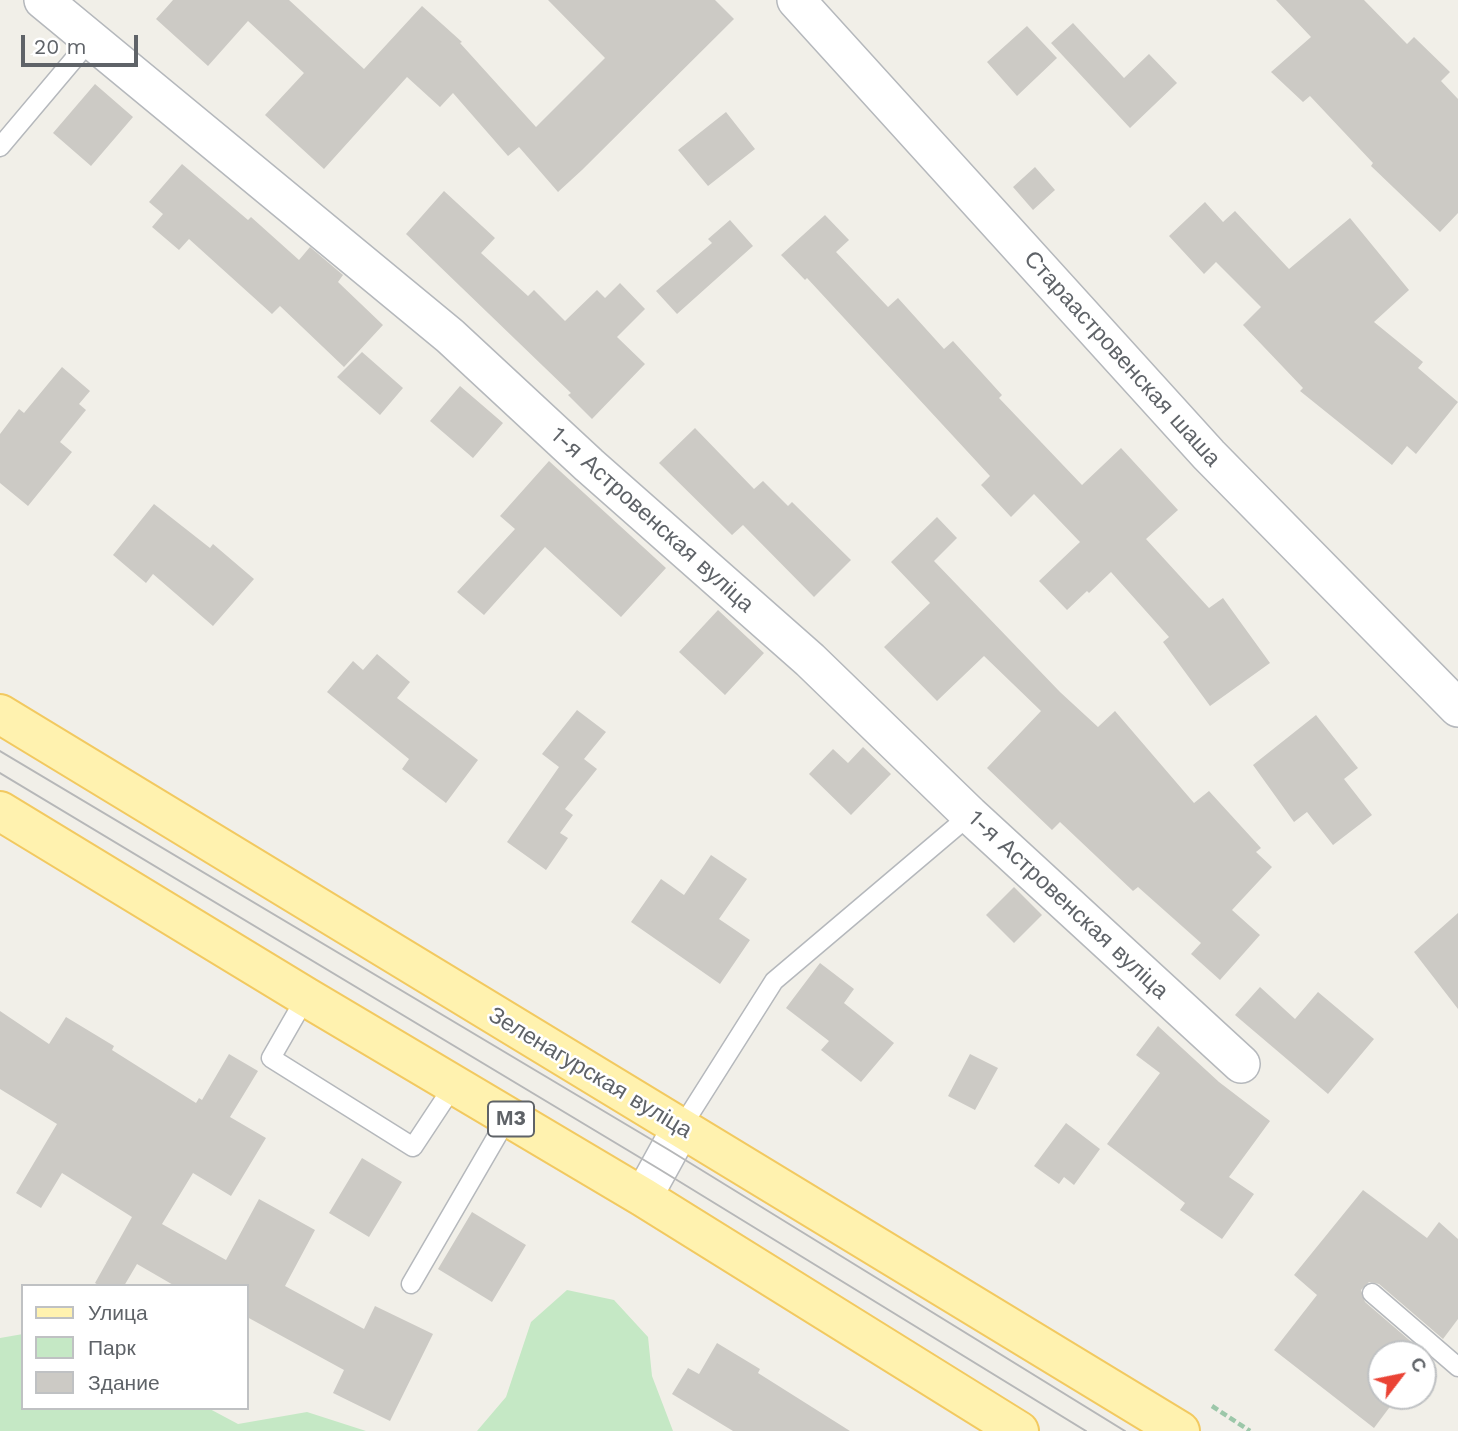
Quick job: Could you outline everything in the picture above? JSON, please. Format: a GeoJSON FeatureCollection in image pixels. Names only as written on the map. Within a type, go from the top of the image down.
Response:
{"type":"FeatureCollection","features":[{"type":"Feature","properties":{"kind":"main road","name":"Зеленагурская вуліца"},"geometry":{"type":"LineString","coordinates":[[0,714],[1180,1431]]}},
{"type":"Feature","properties":{"kind":"main road","name":"М3"},"geometry":{"type":"LineString","coordinates":[[0,811],[643,1197],[1019,1431]]}},
{"type":"Feature","properties":{"kind":"street","name":"1-я Астровенская вуліца"},"geometry":{"type":"LineString","coordinates":[[43,0],[450,336],[589,465],[810,660],[970,815],[1241,1065]]}},
{"type":"Feature","properties":{"kind":"street","name":"Стараастровенская шаша"},"geometry":{"type":"LineString","coordinates":[[796,0],[1209,454],[1458,708]]}},
{"type":"Feature","properties":{"kind":"street"},"geometry":{"type":"LineString","coordinates":[[643,1197],[681,1128]]}},
{"type":"Feature","properties":{"kind":"lane"},"geometry":{"type":"LineString","coordinates":[[0,147],[91,40]]}},
{"type":"Feature","properties":{"kind":"lane"},"geometry":{"type":"LineString","coordinates":[[681,1128],[774,981],[970,815]]}},
{"type":"Feature","properties":{"kind":"lane"},"geometry":{"type":"LineString","coordinates":[[306,997],[271,1058],[413,1147],[454,1085]]}},
{"type":"Feature","properties":{"kind":"lane"},"geometry":{"type":"LineString","coordinates":[[411,1284],[508,1117]]}},
{"type":"Feature","properties":{"kind":"lane"},"geometry":{"type":"LineString","coordinates":[[1372,1293],[1458,1367]]}},
{"type":"Feature","properties":{"kind":"green space"},"geometry":{"type":"Polygon","coordinates":[[[567,1290],[614,1300],[648,1337],[652,1376],[673,1431],[477,1431],[506,1397],[531,1322],[567,1290]]]}},
{"type":"Feature","properties":{"kind":"green space"},"geometry":{"type":"Polygon","coordinates":[[[21,1334],[21,1410],[212,1410],[238,1424],[307,1412],[366,1431],[0,1431],[0,1338],[21,1334]]]}},
{"type":"Feature","properties":{"kind":"building"},"geometry":{"type":"Polygon","coordinates":[[[173,0],[289,0],[364,69],[422,6],[462,42],[460,43],[536,127],[605,58],[548,0],[715,0],[734,19],[558,192],[519,147],[508,156],[453,93],[440,107],[407,77],[324,169],[265,115],[304,73],[248,21],[208,66],[156,19],[173,0]]]}},
{"type":"Feature","properties":{"kind":"building"},"geometry":{"type":"Polygon","coordinates":[[[1276,0],[1364,0],[1407,44],[1414,37],[1450,72],[1441,81],[1458,99],[1458,213],[1440,232],[1371,166],[1373,163],[1310,96],[1303,102],[1271,72],[1311,37],[1276,0]]]}},
{"type":"Feature","properties":{"kind":"building"},"geometry":{"type":"Polygon","coordinates":[[[1073,23],[1124,78],[1149,54],[1177,83],[1130,128],[1051,43],[1073,23]]]}},
{"type":"Feature","properties":{"kind":"building"},"geometry":{"type":"Polygon","coordinates":[[[1027,26],[1057,58],[1017,96],[987,62],[1027,26]]]}},
{"type":"Feature","properties":{"kind":"building"},"geometry":{"type":"Polygon","coordinates":[[[95,84],[133,117],[91,166],[53,133],[95,84]]]}},
{"type":"Feature","properties":{"kind":"building"},"geometry":{"type":"Polygon","coordinates":[[[726,112],[755,149],[708,186],[678,150],[726,112]]]}},
{"type":"Feature","properties":{"kind":"building"},"geometry":{"type":"Polygon","coordinates":[[[182,164],[248,220],[251,217],[299,260],[310,247],[343,275],[338,282],[383,325],[344,367],[280,306],[272,314],[189,239],[179,250],[152,227],[163,214],[149,202],[182,164]]]}},
{"type":"Feature","properties":{"kind":"building"},"geometry":{"type":"Polygon","coordinates":[[[1035,167],[1055,190],[1033,210],[1013,187],[1035,167]]]}},
{"type":"Feature","properties":{"kind":"building"},"geometry":{"type":"Polygon","coordinates":[[[444,191],[495,238],[481,253],[528,296],[534,290],[565,321],[597,290],[605,298],[620,283],[645,309],[617,337],[645,364],[592,419],[568,395],[571,393],[406,234],[444,191]]]}},
{"type":"Feature","properties":{"kind":"building"},"geometry":{"type":"Polygon","coordinates":[[[1205,202],[1223,222],[1235,211],[1289,269],[1350,218],[1409,290],[1374,322],[1423,362],[1418,368],[1458,402],[1416,454],[1407,446],[1392,465],[1300,391],[1303,388],[1243,325],[1261,307],[1216,262],[1204,274],[1169,236],[1205,202]]]}},
{"type":"Feature","properties":{"kind":"building"},"geometry":{"type":"Polygon","coordinates":[[[825,215],[849,240],[836,252],[888,307],[898,298],[944,349],[953,341],[1002,395],[999,398],[1082,485],[1121,448],[1178,510],[1146,539],[1209,608],[1223,598],[1270,663],[1210,706],[1163,642],[1169,637],[1111,572],[1067,610],[1039,581],[1080,542],[1034,494],[1011,517],[981,485],[990,476],[807,278],[805,280],[781,255],[825,215]]]}},
{"type":"Feature","properties":{"kind":"building"},"geometry":{"type":"Polygon","coordinates":[[[730,220],[753,246],[677,314],[656,291],[712,243],[708,239],[730,220]]]}},
{"type":"Feature","properties":{"kind":"building"},"geometry":{"type":"Polygon","coordinates":[[[362,352],[403,388],[380,415],[337,377],[362,352]]]}},
{"type":"Feature","properties":{"kind":"building"},"geometry":{"type":"Polygon","coordinates":[[[62,367],[90,391],[79,404],[86,410],[60,442],[72,452],[28,506],[0,483],[0,434],[19,409],[24,413],[62,367]]]}},
{"type":"Feature","properties":{"kind":"building"},"geometry":{"type":"Polygon","coordinates":[[[460,386],[503,423],[473,458],[430,421],[460,386]]]}},
{"type":"Feature","properties":{"kind":"building"},"geometry":{"type":"Polygon","coordinates":[[[695,428],[754,489],[763,481],[788,506],[792,502],[851,560],[814,597],[743,525],[732,535],[659,463],[695,428]]]}},
{"type":"Feature","properties":{"kind":"building"},"geometry":{"type":"Polygon","coordinates":[[[549,461],[666,568],[621,617],[545,547],[484,615],[457,592],[515,529],[500,516],[549,461]]]}},
{"type":"Feature","properties":{"kind":"building"},"geometry":{"type":"Polygon","coordinates":[[[154,504],[210,548],[213,544],[254,579],[213,626],[153,574],[146,583],[113,555],[154,504]]]}},
{"type":"Feature","properties":{"kind":"building"},"geometry":{"type":"Polygon","coordinates":[[[937,517],[957,538],[934,561],[1060,692],[1098,727],[1115,711],[1194,803],[1209,791],[1261,848],[1256,852],[1272,867],[1232,910],[1260,935],[1220,980],[1191,954],[1201,943],[1138,887],[1133,891],[1060,822],[1052,830],[987,768],[1041,711],[984,656],[937,701],[884,647],[930,603],[891,562],[937,517]]]}},
{"type":"Feature","properties":{"kind":"building"},"geometry":{"type":"Polygon","coordinates":[[[718,610],[764,653],[725,695],[679,652],[718,610]]]}},
{"type":"Feature","properties":{"kind":"building"},"geometry":{"type":"Polygon","coordinates":[[[377,654],[410,682],[397,698],[478,760],[446,803],[402,769],[409,759],[327,692],[353,661],[363,670],[377,654]]]}},
{"type":"Feature","properties":{"kind":"building"},"geometry":{"type":"Polygon","coordinates":[[[577,710],[606,732],[584,759],[597,769],[565,809],[573,815],[560,833],[568,838],[546,870],[507,842],[559,767],[542,754],[577,710]]]}},
{"type":"Feature","properties":{"kind":"building"},"geometry":{"type":"Polygon","coordinates":[[[1316,715],[1358,768],[1344,779],[1372,815],[1333,845],[1307,812],[1294,822],[1253,765],[1316,715]]]}},
{"type":"Feature","properties":{"kind":"building"},"geometry":{"type":"Polygon","coordinates":[[[863,747],[891,774],[851,815],[809,774],[833,749],[848,763],[863,747]]]}},
{"type":"Feature","properties":{"kind":"building"},"geometry":{"type":"Polygon","coordinates":[[[711,855],[747,879],[719,919],[750,940],[720,984],[631,922],[661,879],[684,895],[711,855]]]}},
{"type":"Feature","properties":{"kind":"building"},"geometry":{"type":"Polygon","coordinates":[[[1014,887],[1042,915],[1014,943],[986,915],[1014,887]]]}},
{"type":"Feature","properties":{"kind":"building"},"geometry":{"type":"Polygon","coordinates":[[[1458,913],[1458,1009],[1414,952],[1458,913]]]}},
{"type":"Feature","properties":{"kind":"building"},"geometry":{"type":"Polygon","coordinates":[[[820,963],[854,989],[844,1003],[894,1043],[861,1082],[821,1050],[829,1041],[786,1008],[820,963]]]}},
{"type":"Feature","properties":{"kind":"building"},"geometry":{"type":"Polygon","coordinates":[[[1260,987],[1295,1019],[1318,992],[1374,1039],[1328,1094],[1235,1015],[1260,987]]]}},
{"type":"Feature","properties":{"kind":"building"},"geometry":{"type":"Polygon","coordinates":[[[0,1011],[49,1044],[66,1017],[114,1046],[112,1050],[196,1103],[199,1098],[202,1100],[229,1054],[258,1071],[230,1117],[266,1138],[231,1196],[193,1173],[162,1224],[226,1260],[259,1199],[315,1230],[285,1286],[364,1329],[375,1306],[433,1334],[390,1421],[333,1393],[344,1370],[248,1318],[248,1284],[172,1284],[137,1264],[125,1284],[95,1283],[132,1217],[62,1173],[41,1208],[16,1193],[57,1124],[0,1089],[0,1011]]]}},
{"type":"Feature","properties":{"kind":"building"},"geometry":{"type":"Polygon","coordinates":[[[1158,1026],[1219,1082],[1270,1121],[1229,1177],[1254,1194],[1222,1239],[1180,1210],[1185,1203],[1107,1144],[1160,1073],[1136,1055],[1158,1026]]]}},
{"type":"Feature","properties":{"kind":"building"},"geometry":{"type":"Polygon","coordinates":[[[970,1054],[998,1068],[975,1110],[948,1096],[970,1054]]]}},
{"type":"Feature","properties":{"kind":"building"},"geometry":{"type":"Polygon","coordinates":[[[1066,1123],[1100,1149],[1074,1185],[1064,1177],[1059,1184],[1034,1166],[1066,1123]]]}},
{"type":"Feature","properties":{"kind":"building"},"geometry":{"type":"Polygon","coordinates":[[[362,1158],[402,1182],[369,1237],[329,1213],[362,1158]]]}},
{"type":"Feature","properties":{"kind":"building"},"geometry":{"type":"Polygon","coordinates":[[[1363,1190],[1427,1238],[1439,1222],[1458,1239],[1458,1319],[1443,1339],[1379,1284],[1369,1282],[1361,1290],[1365,1302],[1409,1340],[1367,1340],[1367,1410],[1388,1410],[1374,1428],[1274,1350],[1317,1295],[1294,1275],[1363,1190]]]}},
{"type":"Feature","properties":{"kind":"building"},"geometry":{"type":"Polygon","coordinates":[[[472,1212],[526,1245],[492,1302],[438,1269],[472,1212]]]}},
{"type":"Feature","properties":{"kind":"building"},"geometry":{"type":"Polygon","coordinates":[[[717,1343],[760,1369],[758,1373],[850,1431],[733,1431],[672,1394],[688,1368],[699,1374],[717,1343]]]}},
{"type":"Feature","properties":{"kind":"tram line"},"geometry":{"type":"LineString","coordinates":[[0,751],[669,1150],[1125,1431]]}},
{"type":"Feature","properties":{"kind":"tram line"},"geometry":{"type":"LineString","coordinates":[[0,773],[659,1169],[1086,1431]]}}]}
